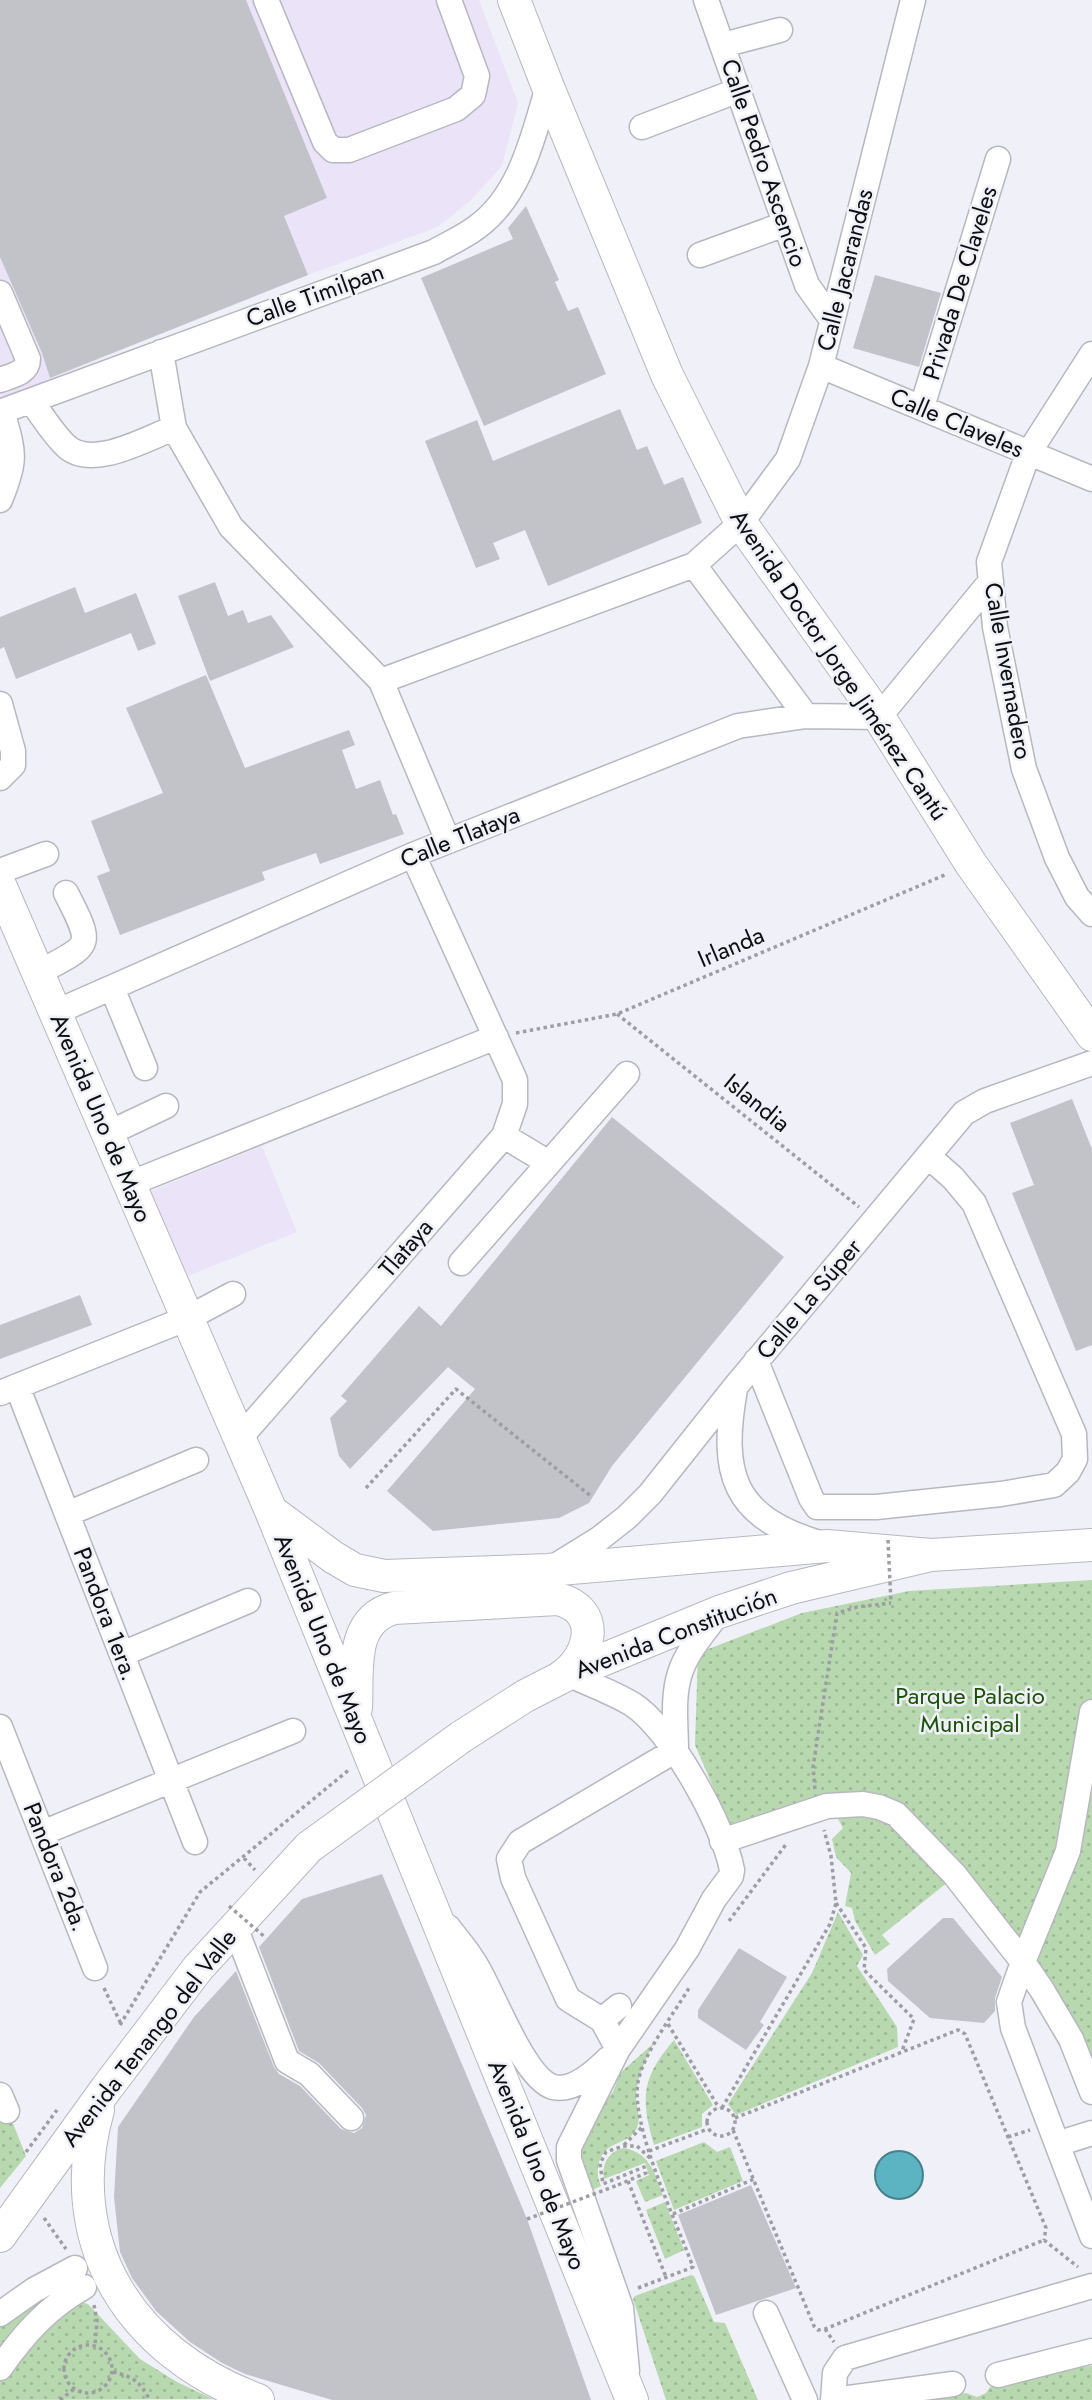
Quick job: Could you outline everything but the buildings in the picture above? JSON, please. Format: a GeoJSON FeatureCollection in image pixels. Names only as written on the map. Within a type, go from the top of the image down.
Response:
{"type":"FeatureCollection","features":[{"type":"Feature","properties":{"kind":"main road","name":"Avenida Doctor Jorge Jiménez Cantú"},"geometry":{"type":"LineString","coordinates":[[514,0],[667,376],[741,523],[879,717],[971,863],[1092,1035]]}},
{"type":"Feature","properties":{"kind":"main road","name":"Avenida Uno de Mayo"},"geometry":{"type":"LineString","coordinates":[[0,885],[271,1511],[630,2395]]}},
{"type":"Feature","properties":{"kind":"main road"},"geometry":{"type":"LineString","coordinates":[[271,1511],[333,1558],[355,1570],[384,1576],[548,1570],[827,1546],[931,1555]]}},
{"type":"Feature","properties":{"kind":"main road"},"geometry":{"type":"LineString","coordinates":[[1058,1546],[1092,1531]]}},
{"type":"Feature","properties":{"kind":"main road","name":"Avenida Constitución"},"geometry":{"type":"LineString","coordinates":[[309,1847],[461,1737],[525,1696],[562,1677],[719,1612],[791,1588],[931,1555],[1092,1545]]}},
{"type":"Feature","properties":{"kind":"main road"},"geometry":{"type":"LineString","coordinates":[[355,1717],[359,1640],[372,1619],[394,1608],[558,1599],[566,1601],[583,1614],[588,1634],[581,1656],[562,1677]]}},
{"type":"Feature","properties":{"kind":"main road","name":"Avenida Tenango del Valle"},"geometry":{"type":"LineString","coordinates":[[0,2236],[106,2088],[198,1968],[232,1917],[309,1847]]}},
{"type":"Feature","properties":{"kind":"main road"},"geometry":{"type":"LineString","coordinates":[[106,2088],[92,2133],[87,2178],[92,2225],[106,2271],[133,2315],[173,2354],[218,2383],[258,2400]]}},
{"type":"Feature","properties":{"kind":"street"},"geometry":{"type":"LineString","coordinates":[[266,0],[325,142],[332,150],[349,150],[456,108],[473,95],[477,76],[449,0]]}},
{"type":"Feature","properties":{"kind":"street","name":"Calle Pedro Ascencio"},"geometry":{"type":"LineString","coordinates":[[706,0],[807,285],[832,320]]}},
{"type":"Feature","properties":{"kind":"street","name":"Calle Jacarandas"},"geometry":{"type":"LineString","coordinates":[[694,565],[741,523],[788,459],[821,366],[913,0]]}},
{"type":"Feature","properties":{"kind":"street"},"geometry":{"type":"LineString","coordinates":[[723,45],[780,30]]}},
{"type":"Feature","properties":{"kind":"street","name":"Calle Timilpan"},"geometry":{"type":"LineString","coordinates":[[1,412],[434,252],[478,227],[513,187],[529,149],[548,87]]}},
{"type":"Feature","properties":{"kind":"street"},"geometry":{"type":"LineString","coordinates":[[642,127],[738,90]]}},
{"type":"Feature","properties":{"kind":"street","name":"Privada De Claveles"},"geometry":{"type":"LineString","coordinates":[[922,407],[998,159]]}},
{"type":"Feature","properties":{"kind":"street"},"geometry":{"type":"LineString","coordinates":[[701,255],[785,224]]}},
{"type":"Feature","properties":{"kind":"street"},"geometry":{"type":"LineString","coordinates":[[0,293],[28,359],[24,370],[0,380]]}},
{"type":"Feature","properties":{"kind":"street"},"geometry":{"type":"LineString","coordinates":[[161,352],[174,428],[231,527],[381,681],[448,841]]}},
{"type":"Feature","properties":{"kind":"street","name":"Calle Invernadero"},"geometry":{"type":"LineString","coordinates":[[1092,354],[1028,454],[989,562],[995,627],[1024,769],[1057,858],[1077,897],[1092,914]]}},
{"type":"Feature","properties":{"kind":"street","name":"Calle Claveles"},"geometry":{"type":"LineString","coordinates":[[821,366],[1092,479]]}},
{"type":"Feature","properties":{"kind":"street"},"geometry":{"type":"LineString","coordinates":[[31,401],[65,446],[80,456],[99,456],[174,428]]}},
{"type":"Feature","properties":{"kind":"street"},"geometry":{"type":"LineString","coordinates":[[0,500],[12,471],[13,449],[1,412]]}},
{"type":"Feature","properties":{"kind":"street"},"geometry":{"type":"LineString","coordinates":[[381,681],[694,565],[806,716]]}},
{"type":"Feature","properties":{"kind":"street"},"geometry":{"type":"LineString","coordinates":[[879,717],[991,581]]}},
{"type":"Feature","properties":{"kind":"street"},"geometry":{"type":"LineString","coordinates":[[0,704],[13,751],[13,765],[0,778]]}},
{"type":"Feature","properties":{"kind":"street","name":"Calle Tlataya"},"geometry":{"type":"LineString","coordinates":[[56,1012],[413,855],[738,726],[806,716],[879,717]]}},
{"type":"Feature","properties":{"kind":"street"},"geometry":{"type":"LineString","coordinates":[[0,871],[46,854]]}},
{"type":"Feature","properties":{"kind":"street","name":"Tlataya"},"geometry":{"type":"LineString","coordinates":[[239,1439],[504,1136],[515,1104],[515,1080],[413,855]]}},
{"type":"Feature","properties":{"kind":"street"},"geometry":{"type":"LineString","coordinates":[[38,973],[80,950],[85,939],[83,927],[66,893]]}},
{"type":"Feature","properties":{"kind":"street"},"geometry":{"type":"LineString","coordinates":[[112,988],[145,1068]]}},
{"type":"Feature","properties":{"kind":"street"},"geometry":{"type":"LineString","coordinates":[[130,1184],[496,1037]]}},
{"type":"Feature","properties":{"kind":"street","name":"Calle La Súper"},"geometry":{"type":"LineString","coordinates":[[548,1570],[599,1539],[650,1494],[756,1361],[964,1113],[985,1101],[1092,1063]]}},
{"type":"Feature","properties":{"kind":"street"},"geometry":{"type":"LineString","coordinates":[[461,1263],[627,1074]]}},
{"type":"Feature","properties":{"kind":"street"},"geometry":{"type":"LineString","coordinates":[[109,1133],[166,1106]]}},
{"type":"Feature","properties":{"kind":"street"},"geometry":{"type":"LineString","coordinates":[[504,1136],[549,1163]]}},
{"type":"Feature","properties":{"kind":"street"},"geometry":{"type":"LineString","coordinates":[[756,1361],[817,1507],[876,1507],[1001,1494],[1054,1485],[1068,1472],[1075,1459],[1074,1434],[974,1203],[953,1178],[928,1156]]}},
{"type":"Feature","properties":{"kind":"street"},"geometry":{"type":"LineString","coordinates":[[9,1390],[188,1318],[233,1294]]}},
{"type":"Feature","properties":{"kind":"street"},"geometry":{"type":"LineString","coordinates":[[735,1387],[730,1417],[729,1460],[734,1479],[746,1499],[776,1527],[827,1546]]}},
{"type":"Feature","properties":{"kind":"street","name":"Pandora 1era."},"geometry":{"type":"LineString","coordinates":[[9,1390],[67,1514],[195,1842]]}},
{"type":"Feature","properties":{"kind":"street"},"geometry":{"type":"LineString","coordinates":[[67,1514],[196,1460]]}},
{"type":"Feature","properties":{"kind":"street"},"geometry":{"type":"LineString","coordinates":[[122,1654],[248,1601]]}},
{"type":"Feature","properties":{"kind":"street"},"geometry":{"type":"LineString","coordinates":[[676,1750],[676,1698],[680,1673],[689,1653],[719,1612]]}},
{"type":"Feature","properties":{"kind":"street"},"geometry":{"type":"LineString","coordinates":[[562,1677],[633,1705],[650,1719],[676,1750],[694,1781],[731,1864],[731,1876],[714,1899],[687,1949],[618,2049],[569,2147],[569,2160],[618,2296],[624,2328],[630,2395]]}},
{"type":"Feature","properties":{"kind":"street"},"geometry":{"type":"LineString","coordinates":[[1092,1712],[1068,1851],[1009,2002],[1010,2014],[1092,2236]]}},
{"type":"Feature","properties":{"kind":"street","name":"Pandora 2da."},"geometry":{"type":"LineString","coordinates":[[0,1727],[95,1968]]}},
{"type":"Feature","properties":{"kind":"street"},"geometry":{"type":"LineString","coordinates":[[43,1833],[293,1731]]}},
{"type":"Feature","properties":{"kind":"street"},"geometry":{"type":"LineString","coordinates":[[618,2049],[610,2013],[568,1998],[513,1878],[509,1859],[520,1842],[676,1750]]}},
{"type":"Feature","properties":{"kind":"street"},"geometry":{"type":"LineString","coordinates":[[722,1842],[827,1806],[863,1804],[897,1814],[954,1874],[1023,1962],[1071,2039],[1092,2092]]}},
{"type":"Feature","properties":{"kind":"street"},"geometry":{"type":"LineString","coordinates":[[429,1901],[475,1962],[522,2054],[541,2081],[554,2087],[565,2087],[592,2075],[618,2049]]}},
{"type":"Feature","properties":{"kind":"street"},"geometry":{"type":"LineString","coordinates":[[232,1917],[286,2061],[309,2074],[351,2119]]}},
{"type":"Feature","properties":{"kind":"street"},"geometry":{"type":"LineString","coordinates":[[1057,2144],[1092,2133]]}},
{"type":"Feature","properties":{"kind":"street"},"geometry":{"type":"LineString","coordinates":[[0,2314],[34,2290],[79,2277],[62,2300],[33,2325],[0,2368]]}},
{"type":"Feature","properties":{"kind":"street"},"geometry":{"type":"LineString","coordinates":[[953,2384],[834,2400],[835,2373],[845,2358],[1087,2278]]}},
{"type":"Feature","properties":{"kind":"street"},"geometry":{"type":"LineString","coordinates":[[766,2313],[806,2400]]}},
{"type":"Feature","properties":{"kind":"street"},"geometry":{"type":"LineString","coordinates":[[998,2375],[1092,2351]]}},
{"type":"Feature","properties":{"kind":"path","name":"Irlanda"},"geometry":{"type":"LineString","coordinates":[[496,1037],[617,1014],[971,863]]}},
{"type":"Feature","properties":{"kind":"path","name":"Islandia"},"geometry":{"type":"LineString","coordinates":[[617,1014],[875,1220]]}},
{"type":"Feature","properties":{"kind":"path"},"geometry":{"type":"LineString","coordinates":[[366,1488],[456,1389],[592,1497]]}},
{"type":"Feature","properties":{"kind":"path"},"geometry":{"type":"LineString","coordinates":[[708,2129],[708,2116],[720,2108],[826,1933],[836,1903],[831,1856],[814,1811],[813,1767],[837,1613],[857,1607],[891,1603],[888,1540]]}},
{"type":"Feature","properties":{"kind":"path"},"geometry":{"type":"LineString","coordinates":[[723,1932],[814,1811]]}},
{"type":"Feature","properties":{"kind":"path"},"geometry":{"type":"LineString","coordinates":[[244,1857],[258,1873]]}},
{"type":"Feature","properties":{"kind":"path"},"geometry":{"type":"LineString","coordinates":[[836,1903],[866,1948],[864,1970],[914,2019],[902,2050]]}},
{"type":"Feature","properties":{"kind":"path"},"geometry":{"type":"LineString","coordinates":[[232,1917],[266,1938]]}},
{"type":"Feature","properties":{"kind":"path"},"geometry":{"type":"LineString","coordinates":[[95,1968],[121,2024]]}},
{"type":"Feature","properties":{"kind":"path"},"geometry":{"type":"LineString","coordinates":[[618,2296],[693,2266],[652,2160],[637,2101],[639,2081],[649,2056],[695,1978]]}},
{"type":"Feature","properties":{"kind":"path"},"geometry":{"type":"LineString","coordinates":[[668,2024],[720,2108],[732,2112],[735,2119],[733,2130],[814,2326],[818,2330],[1044,2240]]}},
{"type":"Feature","properties":{"kind":"path"},"geometry":{"type":"LineString","coordinates":[[735,2119],[953,2030],[965,2034],[1046,2228],[1044,2240]]}},
{"type":"Feature","properties":{"kind":"path"},"geometry":{"type":"LineString","coordinates":[[623,2146],[642,2127]]}},
{"type":"Feature","properties":{"kind":"path"},"geometry":{"type":"LineString","coordinates":[[708,2129],[720,2136],[733,2130]]}},
{"type":"Feature","properties":{"kind":"path"},"geometry":{"type":"LineString","coordinates":[[649,2151],[708,2129]]}},
{"type":"Feature","properties":{"kind":"path"},"geometry":{"type":"LineString","coordinates":[[527,2219],[646,2173],[644,2167],[603,2184],[600,2164],[606,2152],[623,2146],[637,2146],[652,2160]]}},
{"type":"Feature","properties":{"kind":"path"},"geometry":{"type":"LineString","coordinates":[[673,2214],[754,2179]]}},
{"type":"Feature","properties":{"kind":"path"},"geometry":{"type":"LineString","coordinates":[[628,2181],[666,2277]]}},
{"type":"Feature","properties":{"kind":"path"},"geometry":{"type":"LineString","coordinates":[[1044,2240],[1087,2278]]}},
{"type":"Feature","properties":{"kind":"path"},"geometry":{"type":"LineString","coordinates":[[95,2345],[102,2348],[112,2362],[113,2372],[106,2386],[99,2391],[83,2392],[75,2389],[65,2375],[64,2367],[71,2352],[78,2347],[95,2345]]}},
{"type":"Feature","properties":{"kind":"path"},"geometry":{"type":"LineString","coordinates":[[113,2372],[128,2376],[141,2384],[150,2400]]}},
{"type":"Feature","properties":{"kind":"path"},"geometry":{"type":"LineString","coordinates":[[60,2400],[75,2389]]}},
{"type":"Feature","properties":{"kind":"shaded area"},"geometry":{"type":"Polygon","coordinates":[[[0,0],[479,0],[518,103],[502,166],[471,200],[438,227],[308,275],[0,399],[0,0]]]}},
{"type":"Feature","properties":{"kind":"shaded area"},"geometry":{"type":"Polygon","coordinates":[[[262,1146],[297,1232],[185,1277],[149,1192],[262,1146]]]}},
{"type":"Feature","properties":{"kind":"green space","name":"Parque Palacio Municipal"},"geometry":{"type":"Polygon","coordinates":[[[1092,1580],[1092,2087],[1041,1992],[956,1856],[883,1796],[816,1803],[729,1824],[695,1745],[698,1653],[802,1613],[909,1591],[1092,1580]]]}},
{"type":"Feature","properties":{"kind":"green space"},"geometry":{"type":"Polygon","coordinates":[[[833,1810],[891,1816],[948,1882],[882,1935],[890,1944],[875,1955],[855,1921],[852,1908],[845,1906],[851,1873],[836,1857],[832,1839],[843,1828],[833,1810]]]}},
{"type":"Feature","properties":{"kind":"green space"},"geometry":{"type":"Polygon","coordinates":[[[838,1912],[863,1955],[857,1966],[897,2027],[898,2047],[736,2115],[728,2104],[812,1973],[838,1912]]]}},
{"type":"Feature","properties":{"kind":"green space"},"geometry":{"type":"Polygon","coordinates":[[[674,2040],[713,2105],[702,2114],[702,2127],[654,2145],[647,2114],[647,2089],[655,2065],[674,2040]]]}},
{"type":"Feature","properties":{"kind":"green space"},"geometry":{"type":"Polygon","coordinates":[[[654,2043],[642,2068],[637,2088],[637,2128],[628,2138],[606,2150],[598,2165],[601,2186],[582,2195],[577,2143],[591,2117],[613,2092],[620,2073],[654,2043]]]}},
{"type":"Feature","properties":{"kind":"green space"},"geometry":{"type":"Polygon","coordinates":[[[0,2091],[26,2156],[0,2188],[0,2091]]]}},
{"type":"Feature","properties":{"kind":"green space"},"geometry":{"type":"Polygon","coordinates":[[[704,2142],[717,2152],[730,2147],[743,2181],[674,2210],[656,2161],[704,2142]]]}},
{"type":"Feature","properties":{"kind":"green space"},"geometry":{"type":"Polygon","coordinates":[[[624,2148],[640,2154],[650,2165],[663,2195],[645,2202],[636,2181],[649,2175],[645,2163],[604,2179],[607,2159],[624,2148]]]}},
{"type":"Feature","properties":{"kind":"green space"},"geometry":{"type":"Polygon","coordinates":[[[665,2202],[684,2250],[665,2259],[646,2210],[665,2202]]]}},
{"type":"Feature","properties":{"kind":"green space"},"geometry":{"type":"Polygon","coordinates":[[[694,2276],[714,2322],[725,2323],[758,2400],[666,2400],[633,2299],[694,2276]]]}},
{"type":"Feature","properties":{"kind":"green space"},"geometry":{"type":"Polygon","coordinates":[[[66,2281],[0,2357],[0,2319],[66,2281]]]}},
{"type":"Feature","properties":{"kind":"green space"},"geometry":{"type":"Polygon","coordinates":[[[78,2301],[88,2304],[140,2359],[177,2382],[213,2399],[0,2400],[0,2380],[20,2353],[78,2301]]]}},
{"type":"Feature","properties":{"kind":"green space"},"geometry":{"type":"Polygon","coordinates":[[[1092,2366],[1092,2400],[919,2400],[966,2393],[977,2397],[986,2393],[990,2387],[1066,2368],[1092,2366]]]}},
{"type":"Feature","properties":{"kind":"water"},"geometry":{"type":"Polygon","coordinates":[[[899,2151],[916,2158],[923,2175],[916,2192],[899,2199],[882,2192],[875,2175],[882,2158],[899,2151]]]}}]}
